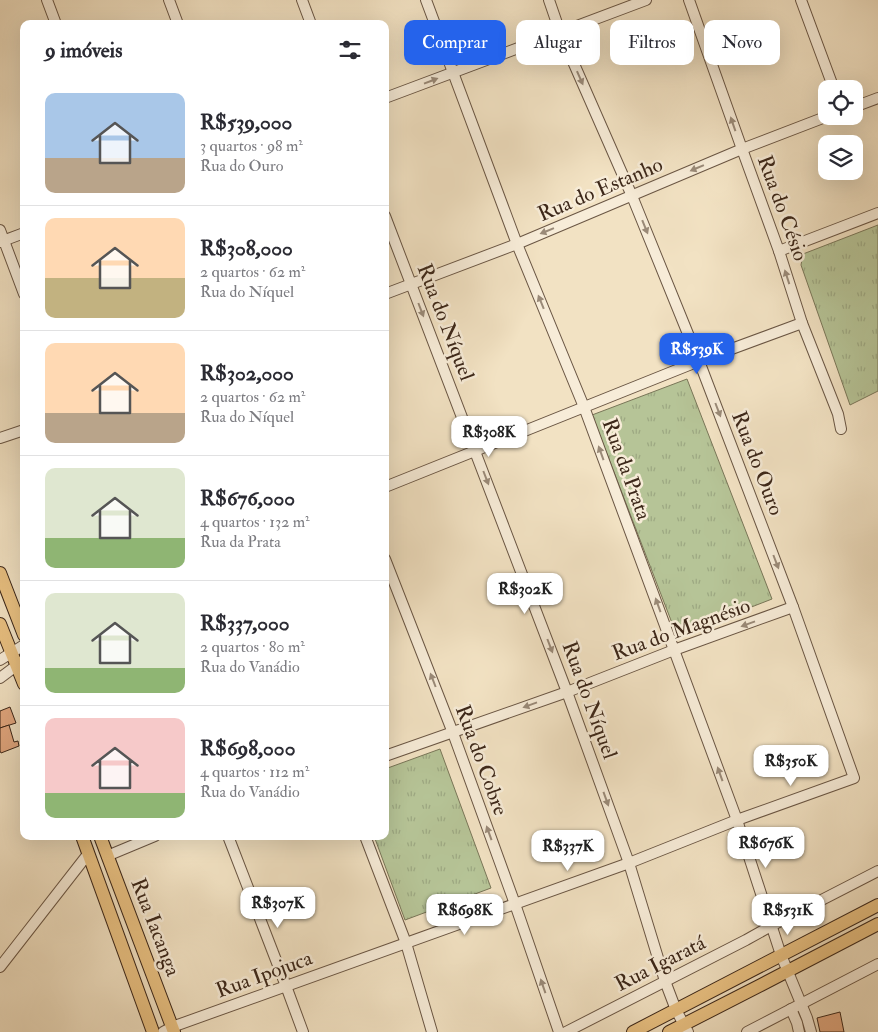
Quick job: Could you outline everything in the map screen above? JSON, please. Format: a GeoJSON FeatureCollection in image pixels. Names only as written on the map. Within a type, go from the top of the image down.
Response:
{"type":"FeatureCollection","features":[{"type":"Feature","properties":{"kind":"main road"},"geometry":{"type":"LineString","coordinates":[[0,573],[20,624]]}},
{"type":"Feature","properties":{"kind":"main road"},"geometry":{"type":"LineString","coordinates":[[2,628],[20,633]]}},
{"type":"Feature","properties":{"kind":"main road"},"geometry":{"type":"LineString","coordinates":[[2,628],[17,659]]}},
{"type":"Feature","properties":{"kind":"main road","name":"Rua Iacanga"},"geometry":{"type":"LineString","coordinates":[[83,840],[153,1032]]}},
{"type":"Feature","properties":{"kind":"main road","name":"Rua Iacanga"},"geometry":{"type":"LineString","coordinates":[[101,840],[155,983],[170,1030]]}},
{"type":"Feature","properties":{"kind":"main road"},"geometry":{"type":"LineString","coordinates":[[90,858],[107,856]]}},
{"type":"Feature","properties":{"kind":"main road"},"geometry":{"type":"LineString","coordinates":[[633,1032],[878,905]]}},
{"type":"Feature","properties":{"kind":"main road"},"geometry":{"type":"LineString","coordinates":[[669,1032],[686,1028],[787,971],[878,924]]}},
{"type":"Feature","properties":{"kind":"main road"},"geometry":{"type":"LineString","coordinates":[[138,990],[155,983]]}},
{"type":"Feature","properties":{"kind":"street"},"geometry":{"type":"LineString","coordinates":[[47,0],[54,20]]}},
{"type":"Feature","properties":{"kind":"street"},"geometry":{"type":"LineString","coordinates":[[169,0],[176,20]]}},
{"type":"Feature","properties":{"kind":"street"},"geometry":{"type":"LineString","coordinates":[[302,0],[310,20]]}},
{"type":"Feature","properties":{"kind":"street","name":"Rua da Prata"},"geometry":{"type":"LineString","coordinates":[[426,0],[517,244],[584,407],[737,820],[781,955],[811,1032]]}},
{"type":"Feature","properties":{"kind":"street","name":"Rua do Ouro"},"geometry":{"type":"LineString","coordinates":[[549,0],[556,20]]}},
{"type":"Feature","properties":{"kind":"street"},"geometry":{"type":"LineString","coordinates":[[592,20],[646,0]]}},
{"type":"Feature","properties":{"kind":"street","name":"Rua do Césio"},"geometry":{"type":"LineString","coordinates":[[689,0],[779,251],[802,323],[838,414],[841,429]]}},
{"type":"Feature","properties":{"kind":"street"},"geometry":{"type":"LineString","coordinates":[[801,0],[831,80]]}},
{"type":"Feature","properties":{"kind":"street"},"geometry":{"type":"LineString","coordinates":[[389,96],[516,48]]}},
{"type":"Feature","properties":{"kind":"street","name":"Rua do Ouro"},"geometry":{"type":"LineString","coordinates":[[574,65],[632,196],[699,361],[794,607],[854,778]]}},
{"type":"Feature","properties":{"kind":"street"},"geometry":{"type":"LineString","coordinates":[[863,104],[878,98]]}},
{"type":"Feature","properties":{"kind":"street","name":"Rua do Estanho"},"geometry":{"type":"LineString","coordinates":[[389,293],[517,244],[742,149],[818,120]]}},
{"type":"Feature","properties":{"kind":"street"},"geometry":{"type":"LineString","coordinates":[[779,251],[878,214]]}},
{"type":"Feature","properties":{"kind":"street","name":"Rua do Níquel"},"geometry":{"type":"LineString","coordinates":[[389,226],[567,692],[629,863],[664,981],[686,1028]]}},
{"type":"Feature","properties":{"kind":"street"},"geometry":{"type":"LineString","coordinates":[[0,230],[2,242],[20,285]]}},
{"type":"Feature","properties":{"kind":"street"},"geometry":{"type":"LineString","coordinates":[[2,242],[20,235]]}},
{"type":"Feature","properties":{"kind":"street"},"geometry":{"type":"LineString","coordinates":[[389,484],[699,361],[802,323]]}},
{"type":"Feature","properties":{"kind":"street"},"geometry":{"type":"LineString","coordinates":[[0,438],[20,431]]}},
{"type":"Feature","properties":{"kind":"street","name":"Rua do Cobre"},"geometry":{"type":"LineString","coordinates":[[389,569],[453,733],[516,904],[559,1032]]}},
{"type":"Feature","properties":{"kind":"street","name":"Rua do Magnésio"},"geometry":{"type":"LineString","coordinates":[[389,755],[567,692],[674,650],[794,607]]}},
{"type":"Feature","properties":{"kind":"street"},"geometry":{"type":"LineString","coordinates":[[0,660],[17,659]]}},
{"type":"Feature","properties":{"kind":"street"},"geometry":{"type":"LineString","coordinates":[[0,678],[17,659]]}},
{"type":"Feature","properties":{"kind":"street","name":"Rua Ipojuca"},"geometry":{"type":"LineString","coordinates":[[170,1030],[286,986],[629,863],[737,820],[854,778]]}},
{"type":"Feature","properties":{"kind":"street"},"geometry":{"type":"LineString","coordinates":[[107,856],[145,840]]}},
{"type":"Feature","properties":{"kind":"street"},"geometry":{"type":"LineString","coordinates":[[230,840],[303,1032]]}},
{"type":"Feature","properties":{"kind":"street"},"geometry":{"type":"LineString","coordinates":[[367,840],[406,943],[432,1032]]}},
{"type":"Feature","properties":{"kind":"street"},"geometry":{"type":"LineString","coordinates":[[0,967],[90,858]]}},
{"type":"Feature","properties":{"kind":"street","name":"Rua Igaratá"},"geometry":{"type":"LineString","coordinates":[[566,1032],[878,871]]}},
{"type":"Feature","properties":{"kind":"street"},"geometry":{"type":"LineString","coordinates":[[747,1032],[878,964]]}},
{"type":"Feature","properties":{"kind":"street"},"geometry":{"type":"LineString","coordinates":[[791,1009],[799,1032]]}},
{"type":"Feature","properties":{"kind":"green space"},"geometry":{"type":"Polygon","coordinates":[[[878,225],[878,391],[850,405],[801,265],[803,254],[878,225]]]}},
{"type":"Feature","properties":{"kind":"green space"},"geometry":{"type":"Polygon","coordinates":[[[687,379],[772,599],[677,636],[592,415],[687,379]]]}},
{"type":"Feature","properties":{"kind":"green space"},"geometry":{"type":"Polygon","coordinates":[[[440,749],[491,888],[405,920],[375,840],[389,840],[389,768],[440,749]]]}},
{"type":"Feature","properties":{"kind":"building"},"geometry":{"type":"Polygon","coordinates":[[[10,707],[16,723],[0,728],[0,711],[10,707]]]}},
{"type":"Feature","properties":{"kind":"building"},"geometry":{"type":"Polygon","coordinates":[[[9,725],[14,742],[18,741],[19,746],[1,753],[0,728],[9,725]]]}},
{"type":"Feature","properties":{"kind":"building"},"geometry":{"type":"Polygon","coordinates":[[[840,1012],[844,1032],[820,1032],[817,1018],[840,1012]]]}}]}
